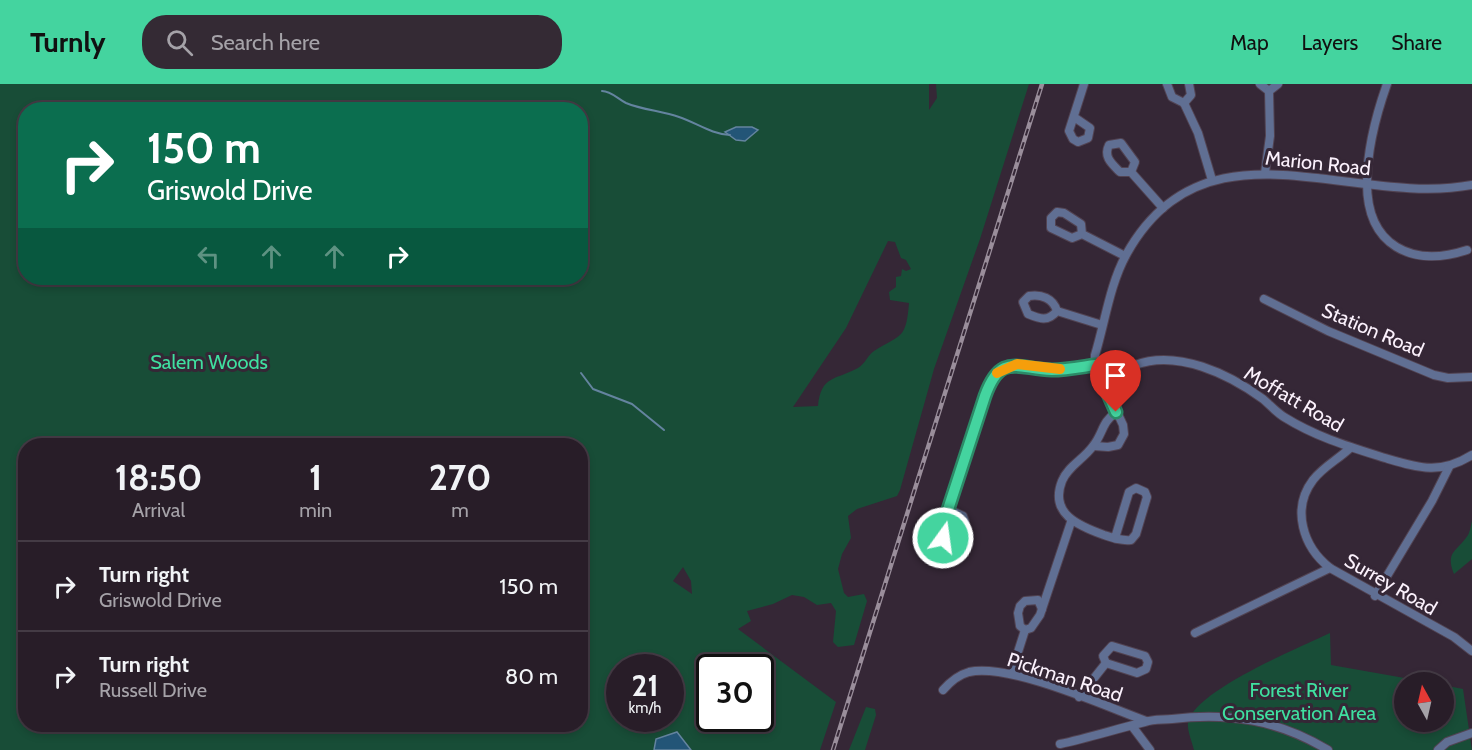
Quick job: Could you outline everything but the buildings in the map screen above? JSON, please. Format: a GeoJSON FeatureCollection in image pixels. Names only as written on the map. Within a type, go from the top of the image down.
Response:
{"type":"FeatureCollection","features":[{"type":"Feature","properties":{"kind":"street"},"geometry":{"type":"LineString","coordinates":[[1074,117],[1084,84]]}},
{"type":"Feature","properties":{"kind":"street"},"geometry":{"type":"LineString","coordinates":[[1167,84],[1172,97],[1184,103],[1198,133],[1212,180]]}},
{"type":"Feature","properties":{"kind":"street"},"geometry":{"type":"LineString","coordinates":[[1184,103],[1191,95],[1189,84]]}},
{"type":"Feature","properties":{"kind":"street"},"geometry":{"type":"LineString","coordinates":[[1260,84],[1269,91]]}},
{"type":"Feature","properties":{"kind":"street"},"geometry":{"type":"LineString","coordinates":[[1269,91],[1278,84]]}},
{"type":"Feature","properties":{"kind":"street"},"geometry":{"type":"LineString","coordinates":[[1387,84],[1371,141],[1367,184],[1376,221],[1395,248],[1418,256],[1451,255],[1467,250]]}},
{"type":"Feature","properties":{"kind":"street"},"geometry":{"type":"LineString","coordinates":[[1265,173],[1270,128],[1269,91]]}},
{"type":"Feature","properties":{"kind":"street"},"geometry":{"type":"LineString","coordinates":[[1131,172],[1163,208]]}},
{"type":"Feature","properties":{"kind":"street","name":"Marion Road"},"geometry":{"type":"LineString","coordinates":[[1095,365],[1102,325],[1125,256],[1140,233],[1163,208],[1184,193],[1212,180],[1265,173],[1430,189],[1472,185]]}},
{"type":"Feature","properties":{"kind":"street"},"geometry":{"type":"LineString","coordinates":[[1082,234],[1125,256]]}},
{"type":"Feature","properties":{"kind":"street","name":"Station Road"},"geometry":{"type":"LineString","coordinates":[[1264,299],[1328,331],[1434,375],[1448,378],[1472,377]]}},
{"type":"Feature","properties":{"kind":"street"},"geometry":{"type":"LineString","coordinates":[[1057,311],[1102,325]]}},
{"type":"Feature","properties":{"kind":"street","name":"Moffatt Road"},"geometry":{"type":"LineString","coordinates":[[1135,365],[1167,359],[1198,365],[1262,398],[1282,416],[1349,449],[1430,469],[1449,467],[1472,455]]}},
{"type":"Feature","properties":{"kind":"street"},"geometry":{"type":"LineString","coordinates":[[950,510],[985,396],[999,370],[1017,364],[1054,370],[1095,365],[1123,425],[1122,440],[1118,445],[1094,446]]}},
{"type":"Feature","properties":{"kind":"street"},"geometry":{"type":"LineString","coordinates":[[1115,538],[1129,492],[1140,488],[1147,497],[1136,534],[1131,540],[1115,538],[1071,522],[1062,509],[1060,485],[1067,471],[1094,446],[1107,418],[1116,412]]}},
{"type":"Feature","properties":{"kind":"street"},"geometry":{"type":"LineString","coordinates":[[1330,568],[1309,546],[1302,523],[1303,501],[1312,481],[1349,449]]}},
{"type":"Feature","properties":{"kind":"street"},"geometry":{"type":"LineString","coordinates":[[1375,596],[1432,501],[1449,467]]}},
{"type":"Feature","properties":{"kind":"street"},"geometry":{"type":"LineString","coordinates":[[1025,630],[1031,628],[1042,609],[1071,522]]}},
{"type":"Feature","properties":{"kind":"street","name":"Surrey Road"},"geometry":{"type":"LineString","coordinates":[[1195,633],[1330,568],[1375,596],[1454,638],[1472,651]]}},
{"type":"Feature","properties":{"kind":"street"},"geometry":{"type":"LineString","coordinates":[[1025,630],[1020,626],[1020,606],[1032,599],[1038,600],[1042,609]]}},
{"type":"Feature","properties":{"kind":"street"},"geometry":{"type":"LineString","coordinates":[[1011,674],[1025,630]]}},
{"type":"Feature","properties":{"kind":"street"},"geometry":{"type":"LineString","coordinates":[[1112,646],[1144,656],[1148,663],[1146,669],[1137,673],[1106,663],[1102,656],[1112,646]]}},
{"type":"Feature","properties":{"kind":"street"},"geometry":{"type":"LineString","coordinates":[[1079,697],[1106,663]]}},
{"type":"Feature","properties":{"kind":"street","name":"Pickman Road"},"geometry":{"type":"LineString","coordinates":[[943,690],[951,681],[968,673],[984,671],[1011,674],[1146,721]]}},
{"type":"Feature","properties":{"kind":"street","name":"Pickman Road"},"geometry":{"type":"LineString","coordinates":[[1060,744],[1146,721],[1204,715],[1242,718],[1286,728],[1328,750]]}},
{"type":"Feature","properties":{"kind":"street"},"geometry":{"type":"LineString","coordinates":[[1132,726],[1150,750]]}},
{"type":"Feature","properties":{"kind":"street"},"geometry":{"type":"LineString","coordinates":[[1438,750],[1447,742],[1472,733]]}},
{"type":"Feature","properties":{"kind":"green space","name":"Salem Woods"},"geometry":{"type":"Polygon","coordinates":[[[0,84],[929,84],[929,110],[937,98],[936,84],[1029,84],[980,239],[934,369],[900,490],[897,496],[857,509],[848,516],[851,538],[842,554],[838,569],[844,593],[848,597],[864,594],[867,601],[854,645],[838,647],[833,642],[836,611],[831,603],[817,605],[804,597],[792,595],[773,604],[747,611],[751,621],[738,629],[772,654],[696,654],[696,732],[774,732],[774,656],[836,702],[820,750],[0,750],[0,84]],[[888,241],[846,328],[793,407],[818,406],[822,389],[826,384],[858,368],[874,351],[896,338],[904,330],[909,303],[890,300],[889,292],[896,287],[896,277],[901,276],[902,269],[906,271],[911,269],[906,260],[901,258],[895,242],[888,241]],[[683,567],[673,581],[692,594],[691,581],[683,567]]]}},
{"type":"Feature","properties":{"kind":"green space"},"geometry":{"type":"Polygon","coordinates":[[[1472,521],[1472,559],[1454,574],[1452,556],[1468,535],[1472,521]]]}},
{"type":"Feature","properties":{"kind":"green space","name":"Forest River Conservation Area"},"geometry":{"type":"Polygon","coordinates":[[[1330,633],[1331,665],[1394,676],[1394,732],[1454,732],[1454,687],[1463,689],[1472,750],[1194,750],[1188,723],[1194,711],[1208,697],[1227,684],[1330,633]]]}},
{"type":"Feature","properties":{"kind":"green space"},"geometry":{"type":"Polygon","coordinates":[[[866,707],[875,709],[876,715],[865,750],[849,750],[866,707]]]}},
{"type":"Feature","properties":{"kind":"water"},"geometry":{"type":"Polygon","coordinates":[[[736,127],[752,127],[758,130],[745,141],[736,140],[725,132],[736,127]]]}},
{"type":"Feature","properties":{"kind":"water"},"geometry":{"type":"Polygon","coordinates":[[[677,732],[691,750],[654,750],[656,739],[677,732]]]}},
{"type":"Feature","properties":{"kind":"waterway"},"geometry":{"type":"LineString","coordinates":[[602,91],[626,103],[673,115],[710,130],[730,135]]}},
{"type":"Feature","properties":{"kind":"waterway"},"geometry":{"type":"LineString","coordinates":[[581,373],[593,389],[632,404],[664,430]]}},
{"type":"Feature","properties":{"kind":"railway"},"geometry":{"type":"LineString","coordinates":[[833,750],[1042,84]]}},
{"type":"Feature","properties":{"kind":"slow traffic"},"geometry":{"type":"LineString","coordinates":[[997,373],[999,370],[1017,364],[1039,369],[1060,369]]}},
{"type":"Feature","properties":{"kind":"route"},"geometry":{"type":"LineString","coordinates":[[943,538],[943,525],[955,496],[988,386],[999,370],[1017,364],[1054,370],[1095,365],[1116,412]]}}]}
